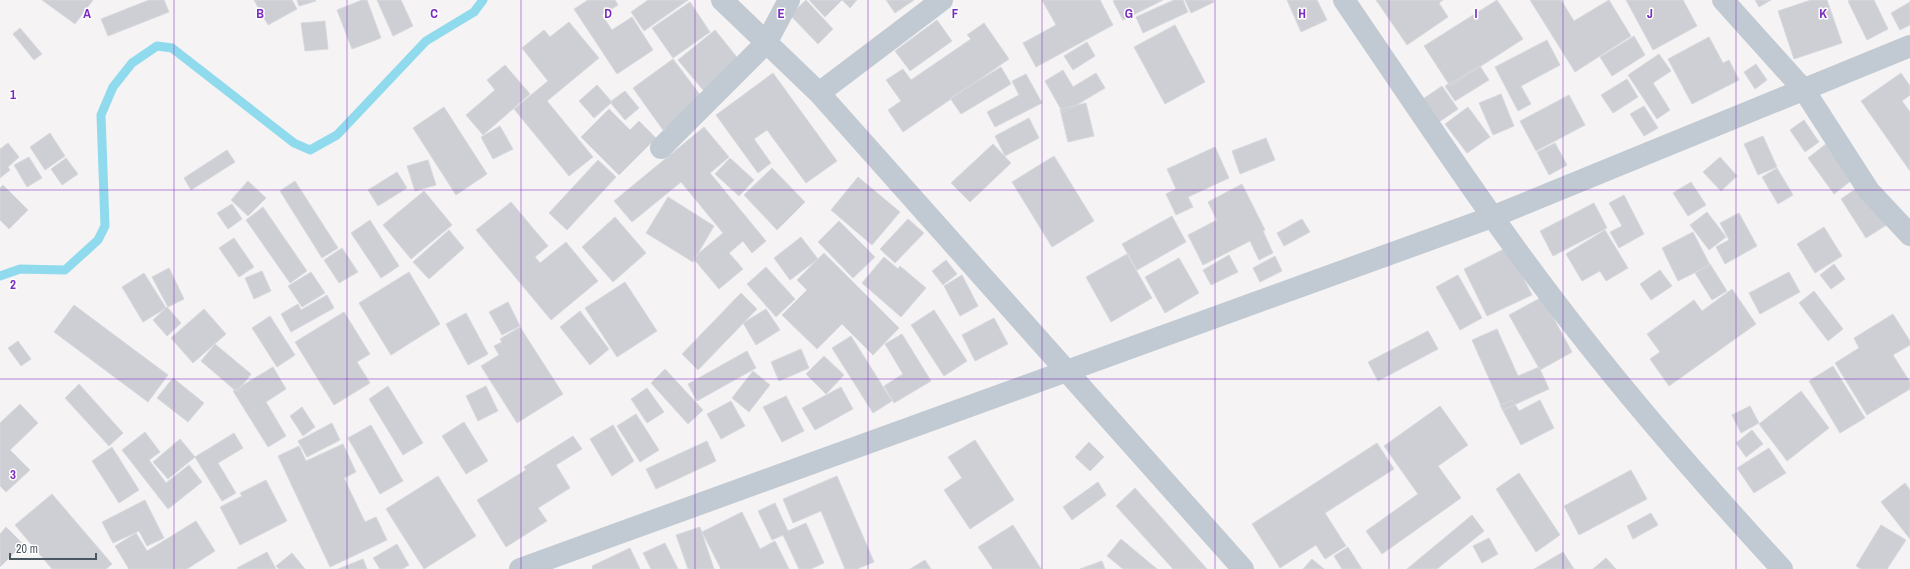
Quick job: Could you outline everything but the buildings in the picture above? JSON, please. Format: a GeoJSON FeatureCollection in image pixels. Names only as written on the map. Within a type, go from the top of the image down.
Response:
{"type":"FeatureCollection","features":[{"type":"Feature","properties":{"kind":"street"},"geometry":{"type":"LineString","coordinates":[[722,0],[819,93],[1243,569]]}},
{"type":"Feature","properties":{"kind":"street"},"geometry":{"type":"LineString","coordinates":[[661,148],[766,43],[789,0]]}},
{"type":"Feature","properties":{"kind":"street"},"geometry":{"type":"LineString","coordinates":[[819,93],[942,0]]}},
{"type":"Feature","properties":{"kind":"street"},"geometry":{"type":"LineString","coordinates":[[1344,0],[1492,217],[1584,339],[1723,505],[1782,569]]}},
{"type":"Feature","properties":{"kind":"street"},"geometry":{"type":"LineString","coordinates":[[1723,0],[1804,90],[1868,191],[1910,235]]}},
{"type":"Feature","properties":{"kind":"street"},"geometry":{"type":"LineString","coordinates":[[520,569],[1492,217],[1910,46]]}},
{"type":"Feature","properties":{"kind":"waterway"},"geometry":{"type":"LineString","coordinates":[[0,276],[20,269],[65,270],[98,240],[105,226],[101,115],[113,87],[132,63],[157,46],[172,48],[294,143],[310,150],[337,135],[426,41],[474,12],[483,0]]}}]}
